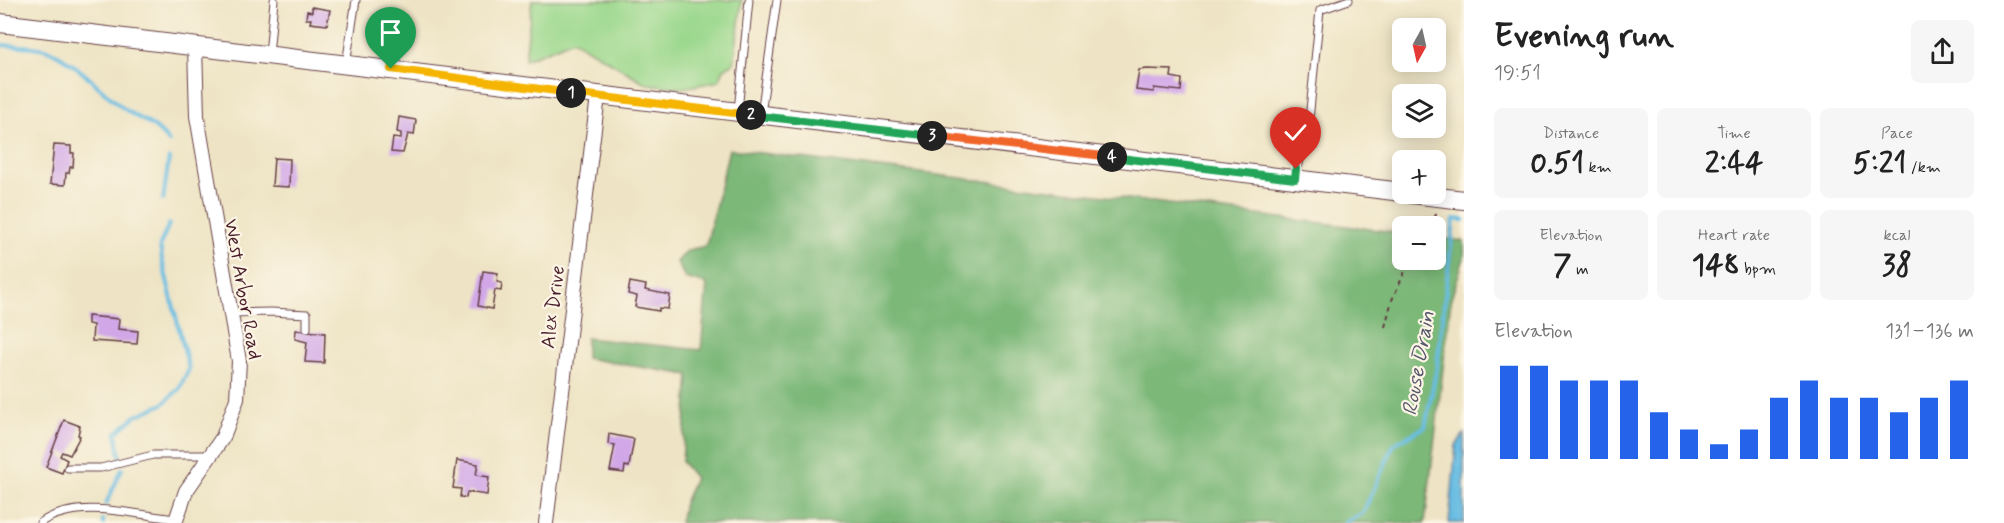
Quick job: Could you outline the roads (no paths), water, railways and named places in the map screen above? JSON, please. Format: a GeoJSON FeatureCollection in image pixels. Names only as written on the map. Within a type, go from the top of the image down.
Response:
{"type":"FeatureCollection","features":[{"type":"Feature","properties":{"kind":"street"},"geometry":{"type":"LineString","coordinates":[[0,22],[760,117],[1392,191]]}},
{"type":"Feature","properties":{"kind":"street","name":"West Arbor Road"},"geometry":{"type":"LineString","coordinates":[[176,521],[186,491],[223,437],[237,399],[239,361],[232,314],[212,218],[196,116],[195,47]]}},
{"type":"Feature","properties":{"kind":"street","name":"Alex Drive"},"geometry":{"type":"LineString","coordinates":[[546,523],[598,96]]}},
{"type":"Feature","properties":{"kind":"street"},"geometry":{"type":"LineString","coordinates":[[1446,198],[1464,200]]}},
{"type":"Feature","properties":{"kind":"lane"},"geometry":{"type":"LineString","coordinates":[[269,55],[274,0]]}},
{"type":"Feature","properties":{"kind":"lane"},"geometry":{"type":"LineString","coordinates":[[346,64],[356,0]]}},
{"type":"Feature","properties":{"kind":"lane"},"geometry":{"type":"LineString","coordinates":[[737,114],[749,0]]}},
{"type":"Feature","properties":{"kind":"lane"},"geometry":{"type":"LineString","coordinates":[[760,117],[777,0]]}},
{"type":"Feature","properties":{"kind":"lane"},"geometry":{"type":"LineString","coordinates":[[1295,179],[1308,130],[1320,10],[1349,0]]}},
{"type":"Feature","properties":{"kind":"lane"},"geometry":{"type":"LineString","coordinates":[[232,314],[271,312],[307,314],[307,328]]}},
{"type":"Feature","properties":{"kind":"lane"},"geometry":{"type":"LineString","coordinates":[[68,468],[101,468],[153,455],[210,455]]}},
{"type":"Feature","properties":{"kind":"lane"},"geometry":{"type":"LineString","coordinates":[[40,523],[64,513],[83,510],[176,521]]}},
{"type":"Feature","properties":{"kind":"water"},"geometry":{"type":"Polygon","coordinates":[[[1464,434],[1464,523],[1449,523],[1456,445],[1464,434]]]}},
{"type":"Feature","properties":{"kind":"waterway"},"geometry":{"type":"LineString","coordinates":[[0,45],[39,48],[60,56],[79,69],[122,107],[158,130],[169,142]]}},
{"type":"Feature","properties":{"kind":"waterway"},"geometry":{"type":"LineString","coordinates":[[163,200],[169,158]]}},
{"type":"Feature","properties":{"kind":"waterway","name":"Rouse Drain"},"geometry":{"type":"LineString","coordinates":[[1344,523],[1363,513],[1394,444],[1425,427],[1437,366],[1454,219],[1464,220]]}},
{"type":"Feature","properties":{"kind":"waterway"},"geometry":{"type":"LineString","coordinates":[[120,456],[116,433],[136,416],[163,404],[179,389],[189,369],[162,260],[160,245],[169,224]]}},
{"type":"Feature","properties":{"kind":"waterway"},"geometry":{"type":"LineString","coordinates":[[106,504],[122,469]]}}]}
